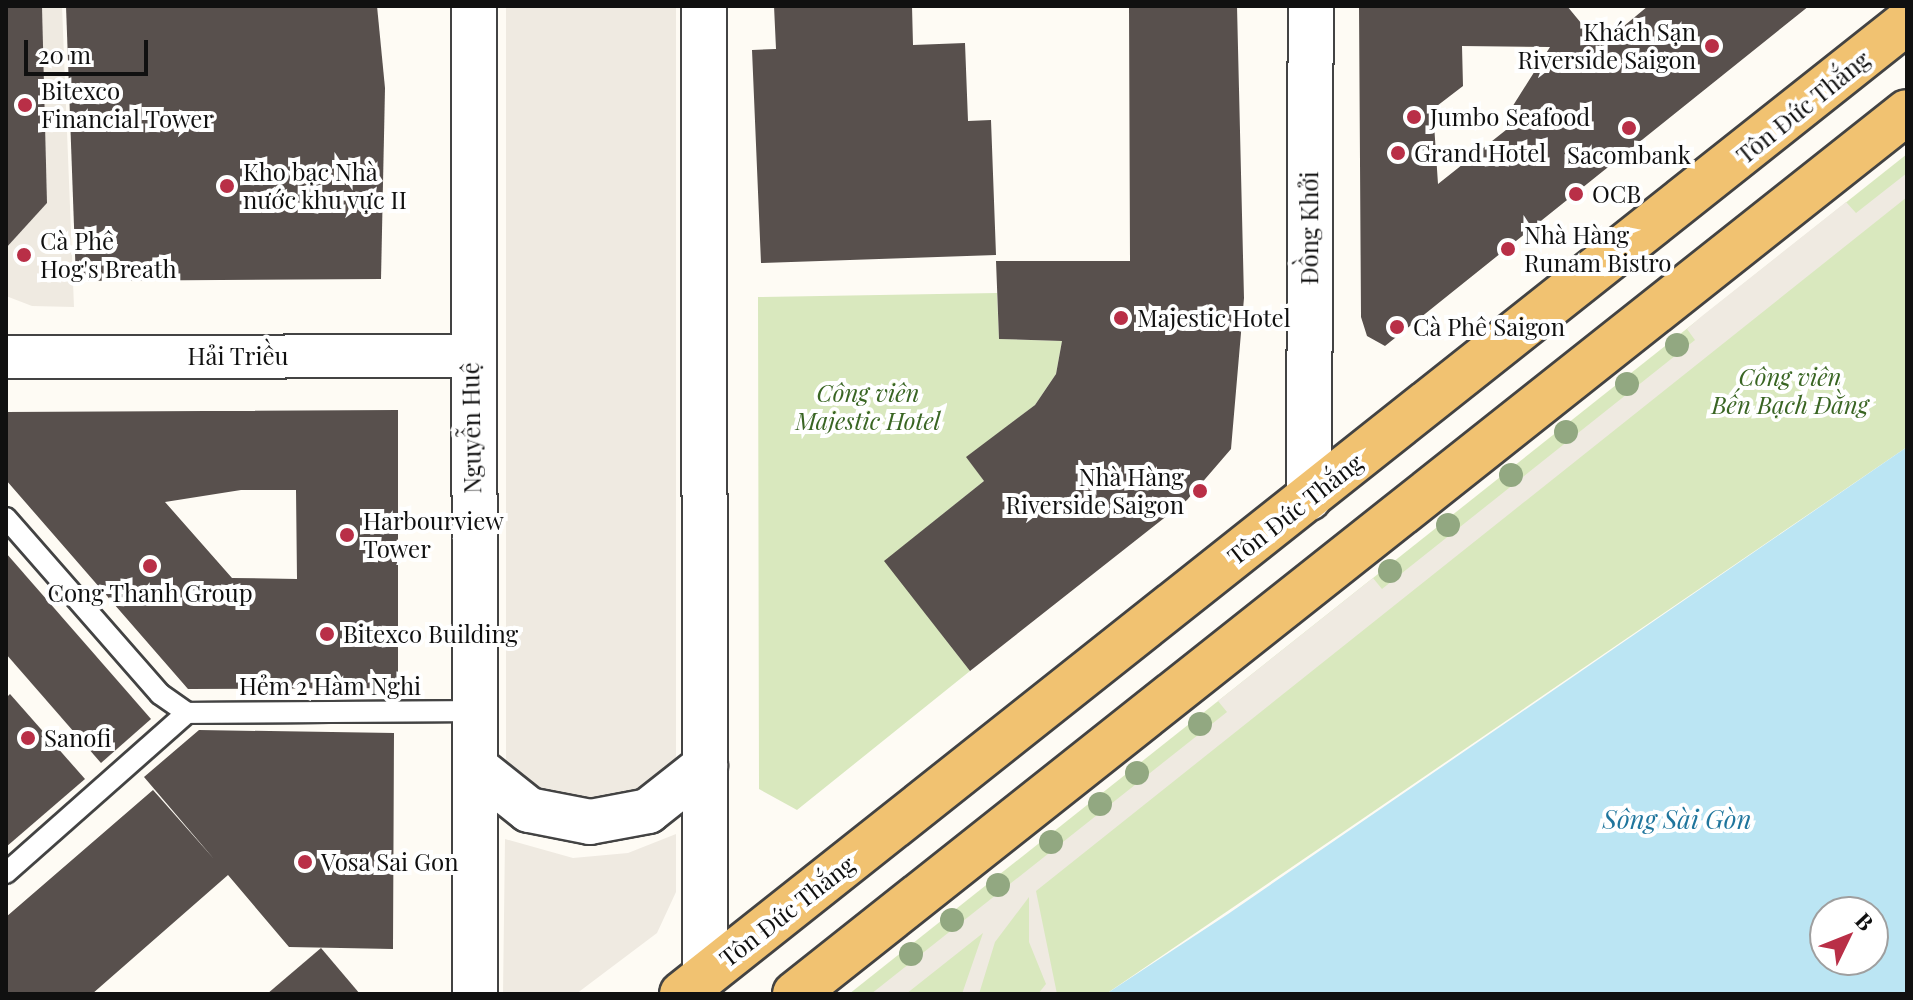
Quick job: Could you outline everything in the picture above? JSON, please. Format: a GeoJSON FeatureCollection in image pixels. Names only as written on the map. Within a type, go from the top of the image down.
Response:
{"type":"FeatureCollection","features":[{"type":"Feature","properties":{"kind":"main road","name":"Tôn Ðức Thắng"},"geometry":{"type":"LineString","coordinates":[[693,985],[1907,22]]}},
{"type":"Feature","properties":{"kind":"main road"},"geometry":{"type":"LineString","coordinates":[[795,994],[1907,112]]}},
{"type":"Feature","properties":{"kind":"street","name":"Nguyễn Huệ"},"geometry":{"type":"LineString","coordinates":[[474,6],[470,356],[475,994]]}},
{"type":"Feature","properties":{"kind":"street"},"geometry":{"type":"LineString","coordinates":[[693,985],[705,766],[704,6]]}},
{"type":"Feature","properties":{"kind":"street","name":"Ðồng Khởi"},"geometry":{"type":"LineString","coordinates":[[1309,498],[1311,6]]}},
{"type":"Feature","properties":{"kind":"street","name":"Hải Triều"},"geometry":{"type":"LineString","coordinates":[[6,357],[470,356]]}},
{"type":"Feature","properties":{"kind":"street"},"geometry":{"type":"LineString","coordinates":[[475,767],[529,810],[590,822],[648,811],[705,766]]}},
{"type":"Feature","properties":{"kind":"lane"},"geometry":{"type":"LineString","coordinates":[[6,518],[160,694],[187,713],[6,873]]}},
{"type":"Feature","properties":{"kind":"lane","name":"Hẻm 2 Hàm Nghi"},"geometry":{"type":"LineString","coordinates":[[187,713],[474,711]]}},
{"type":"Feature","properties":{"kind":"green space","name":"Công viên Bến Bạch Đằng"},"geometry":{"type":"Polygon","coordinates":[[[1907,154],[1907,447],[1106,994],[849,994],[1907,154]]]}},
{"type":"Feature","properties":{"kind":"green space","name":"Công viên Majestic Hotel"},"geometry":{"type":"Polygon","coordinates":[[[997,293],[999,339],[1062,341],[1056,374],[1035,405],[967,457],[984,481],[885,561],[970,671],[797,810],[759,789],[758,297],[997,293]]]}},
{"type":"Feature","properties":{"kind":"shaded area"},"geometry":{"type":"Polygon","coordinates":[[[42,6],[62,6],[74,307],[32,306],[6,296],[6,248],[47,203],[42,6]]]}},
{"type":"Feature","properties":{"kind":"shaded area"},"geometry":{"type":"Polygon","coordinates":[[[506,6],[676,6],[676,774],[656,788],[605,801],[551,798],[506,775],[506,6]]]}},
{"type":"Feature","properties":{"kind":"shaded area"},"geometry":{"type":"Polygon","coordinates":[[[1907,173],[1907,197],[1036,891],[1057,994],[1038,994],[1046,984],[1029,942],[1029,897],[995,942],[979,994],[962,994],[983,933],[906,994],[871,994],[1227,712],[1218,701],[1373,578],[1382,589],[1695,340],[1687,329],[1702,316],[1846,202],[1856,213],[1907,173]]]}},
{"type":"Feature","properties":{"kind":"shaded area"},"geometry":{"type":"Polygon","coordinates":[[[676,834],[676,892],[657,933],[576,994],[503,994],[505,839],[573,858],[628,853],[676,834]]]}},
{"type":"Feature","properties":{"kind":"water","name":"Sông Sài Gòn"},"geometry":{"type":"Polygon","coordinates":[[[1907,447],[1907,994],[1106,994],[1228,914],[1907,447]]]}},
{"type":"Feature","properties":{"kind":"building","name":"Bitexco Financial Tower"},"geometry":{"type":"Polygon","coordinates":[[[6,6],[42,6],[47,203],[6,248],[6,6]]]}},
{"type":"Feature","properties":{"kind":"building","name":"Kho bạc Nhà nước khu vực II"},"geometry":{"type":"Polygon","coordinates":[[[66,6],[377,6],[385,88],[381,279],[76,281],[66,6]]]}},
{"type":"Feature","properties":{"kind":"building"},"geometry":{"type":"Polygon","coordinates":[[[774,6],[912,6],[913,45],[965,43],[968,121],[991,120],[996,255],[761,263],[752,50],[776,49],[774,6]]]}},
{"type":"Feature","properties":{"kind":"building","name":"Majestic Hotel"},"geometry":{"type":"Polygon","coordinates":[[[1129,6],[1237,6],[1244,298],[1231,449],[1187,500],[970,671],[884,561],[984,481],[966,457],[1035,405],[1056,374],[1062,341],[999,339],[996,261],[1130,261],[1129,6]]]}},
{"type":"Feature","properties":{"kind":"building"},"geometry":{"type":"Polygon","coordinates":[[[1359,6],[1567,6],[1600,46],[1648,6],[1809,6],[1385,346],[1367,336],[1361,317],[1359,6]],[[1462,46],[1463,86],[1433,109],[1438,184],[1516,122],[1509,112],[1550,47],[1462,46]]]}},
{"type":"Feature","properties":{"kind":"building"},"geometry":{"type":"Polygon","coordinates":[[[398,410],[398,688],[188,689],[6,480],[6,412],[398,410]],[[241,490],[165,502],[232,578],[297,579],[296,490],[241,490]]]}},
{"type":"Feature","properties":{"kind":"building"},"geometry":{"type":"Polygon","coordinates":[[[6,553],[151,719],[101,763],[6,654],[6,553]]]}},
{"type":"Feature","properties":{"kind":"building","name":"Sanofi"},"geometry":{"type":"Polygon","coordinates":[[[10,694],[85,779],[6,847],[6,698],[10,694]]]}},
{"type":"Feature","properties":{"kind":"building","name":"Vosa Sai Gon"},"geometry":{"type":"Polygon","coordinates":[[[199,730],[394,733],[393,949],[289,947],[228,875],[92,994],[6,994],[6,917],[153,790],[214,859],[144,777],[199,730]]]}},
{"type":"Feature","properties":{"kind":"building"},"geometry":{"type":"Polygon","coordinates":[[[321,948],[360,994],[267,994],[321,948]]]}},
{"type":"Feature","properties":{"kind":"place","name":"Khách Sạn Riverside Saigon"},"geometry":{"type":"Point","coordinates":[1712,46]}},
{"type":"Feature","properties":{"kind":"place","name":"Bitexco Financial Tower"},"geometry":{"type":"Point","coordinates":[25,105]}},
{"type":"Feature","properties":{"kind":"place","name":"Jumbo Seafood"},"geometry":{"type":"Point","coordinates":[1414,117]}},
{"type":"Feature","properties":{"kind":"place","name":"Sacombank"},"geometry":{"type":"Point","coordinates":[1629,128]}},
{"type":"Feature","properties":{"kind":"place","name":"Grand Hotel"},"geometry":{"type":"Point","coordinates":[1398,153]}},
{"type":"Feature","properties":{"kind":"place","name":"Kho bạc Nhà nước khu vực II"},"geometry":{"type":"Point","coordinates":[227,186]}},
{"type":"Feature","properties":{"kind":"place","name":"OCB"},"geometry":{"type":"Point","coordinates":[1576,194]}},
{"type":"Feature","properties":{"kind":"place","name":"Nhà Hàng Runam Bistro"},"geometry":{"type":"Point","coordinates":[1508,249]}},
{"type":"Feature","properties":{"kind":"place","name":"Cà Phê Hog's Breath"},"geometry":{"type":"Point","coordinates":[24,255]}},
{"type":"Feature","properties":{"kind":"place","name":"Majestic Hotel"},"geometry":{"type":"Point","coordinates":[1121,318]}},
{"type":"Feature","properties":{"kind":"place","name":"Cà Phê Saigon"},"geometry":{"type":"Point","coordinates":[1397,327]}},
{"type":"Feature","properties":{"kind":"place","name":"Nhà Hàng Riverside Saigon"},"geometry":{"type":"Point","coordinates":[1200,491]}},
{"type":"Feature","properties":{"kind":"place","name":"Harbourview Tower"},"geometry":{"type":"Point","coordinates":[347,535]}},
{"type":"Feature","properties":{"kind":"place","name":"Cong Thanh Group"},"geometry":{"type":"Point","coordinates":[150,566]}},
{"type":"Feature","properties":{"kind":"place","name":"Bitexco Building"},"geometry":{"type":"Point","coordinates":[327,634]}},
{"type":"Feature","properties":{"kind":"place","name":"Sanofi"},"geometry":{"type":"Point","coordinates":[28,738]}},
{"type":"Feature","properties":{"kind":"place","name":"Vosa Sai Gon"},"geometry":{"type":"Point","coordinates":[305,862]}}]}
